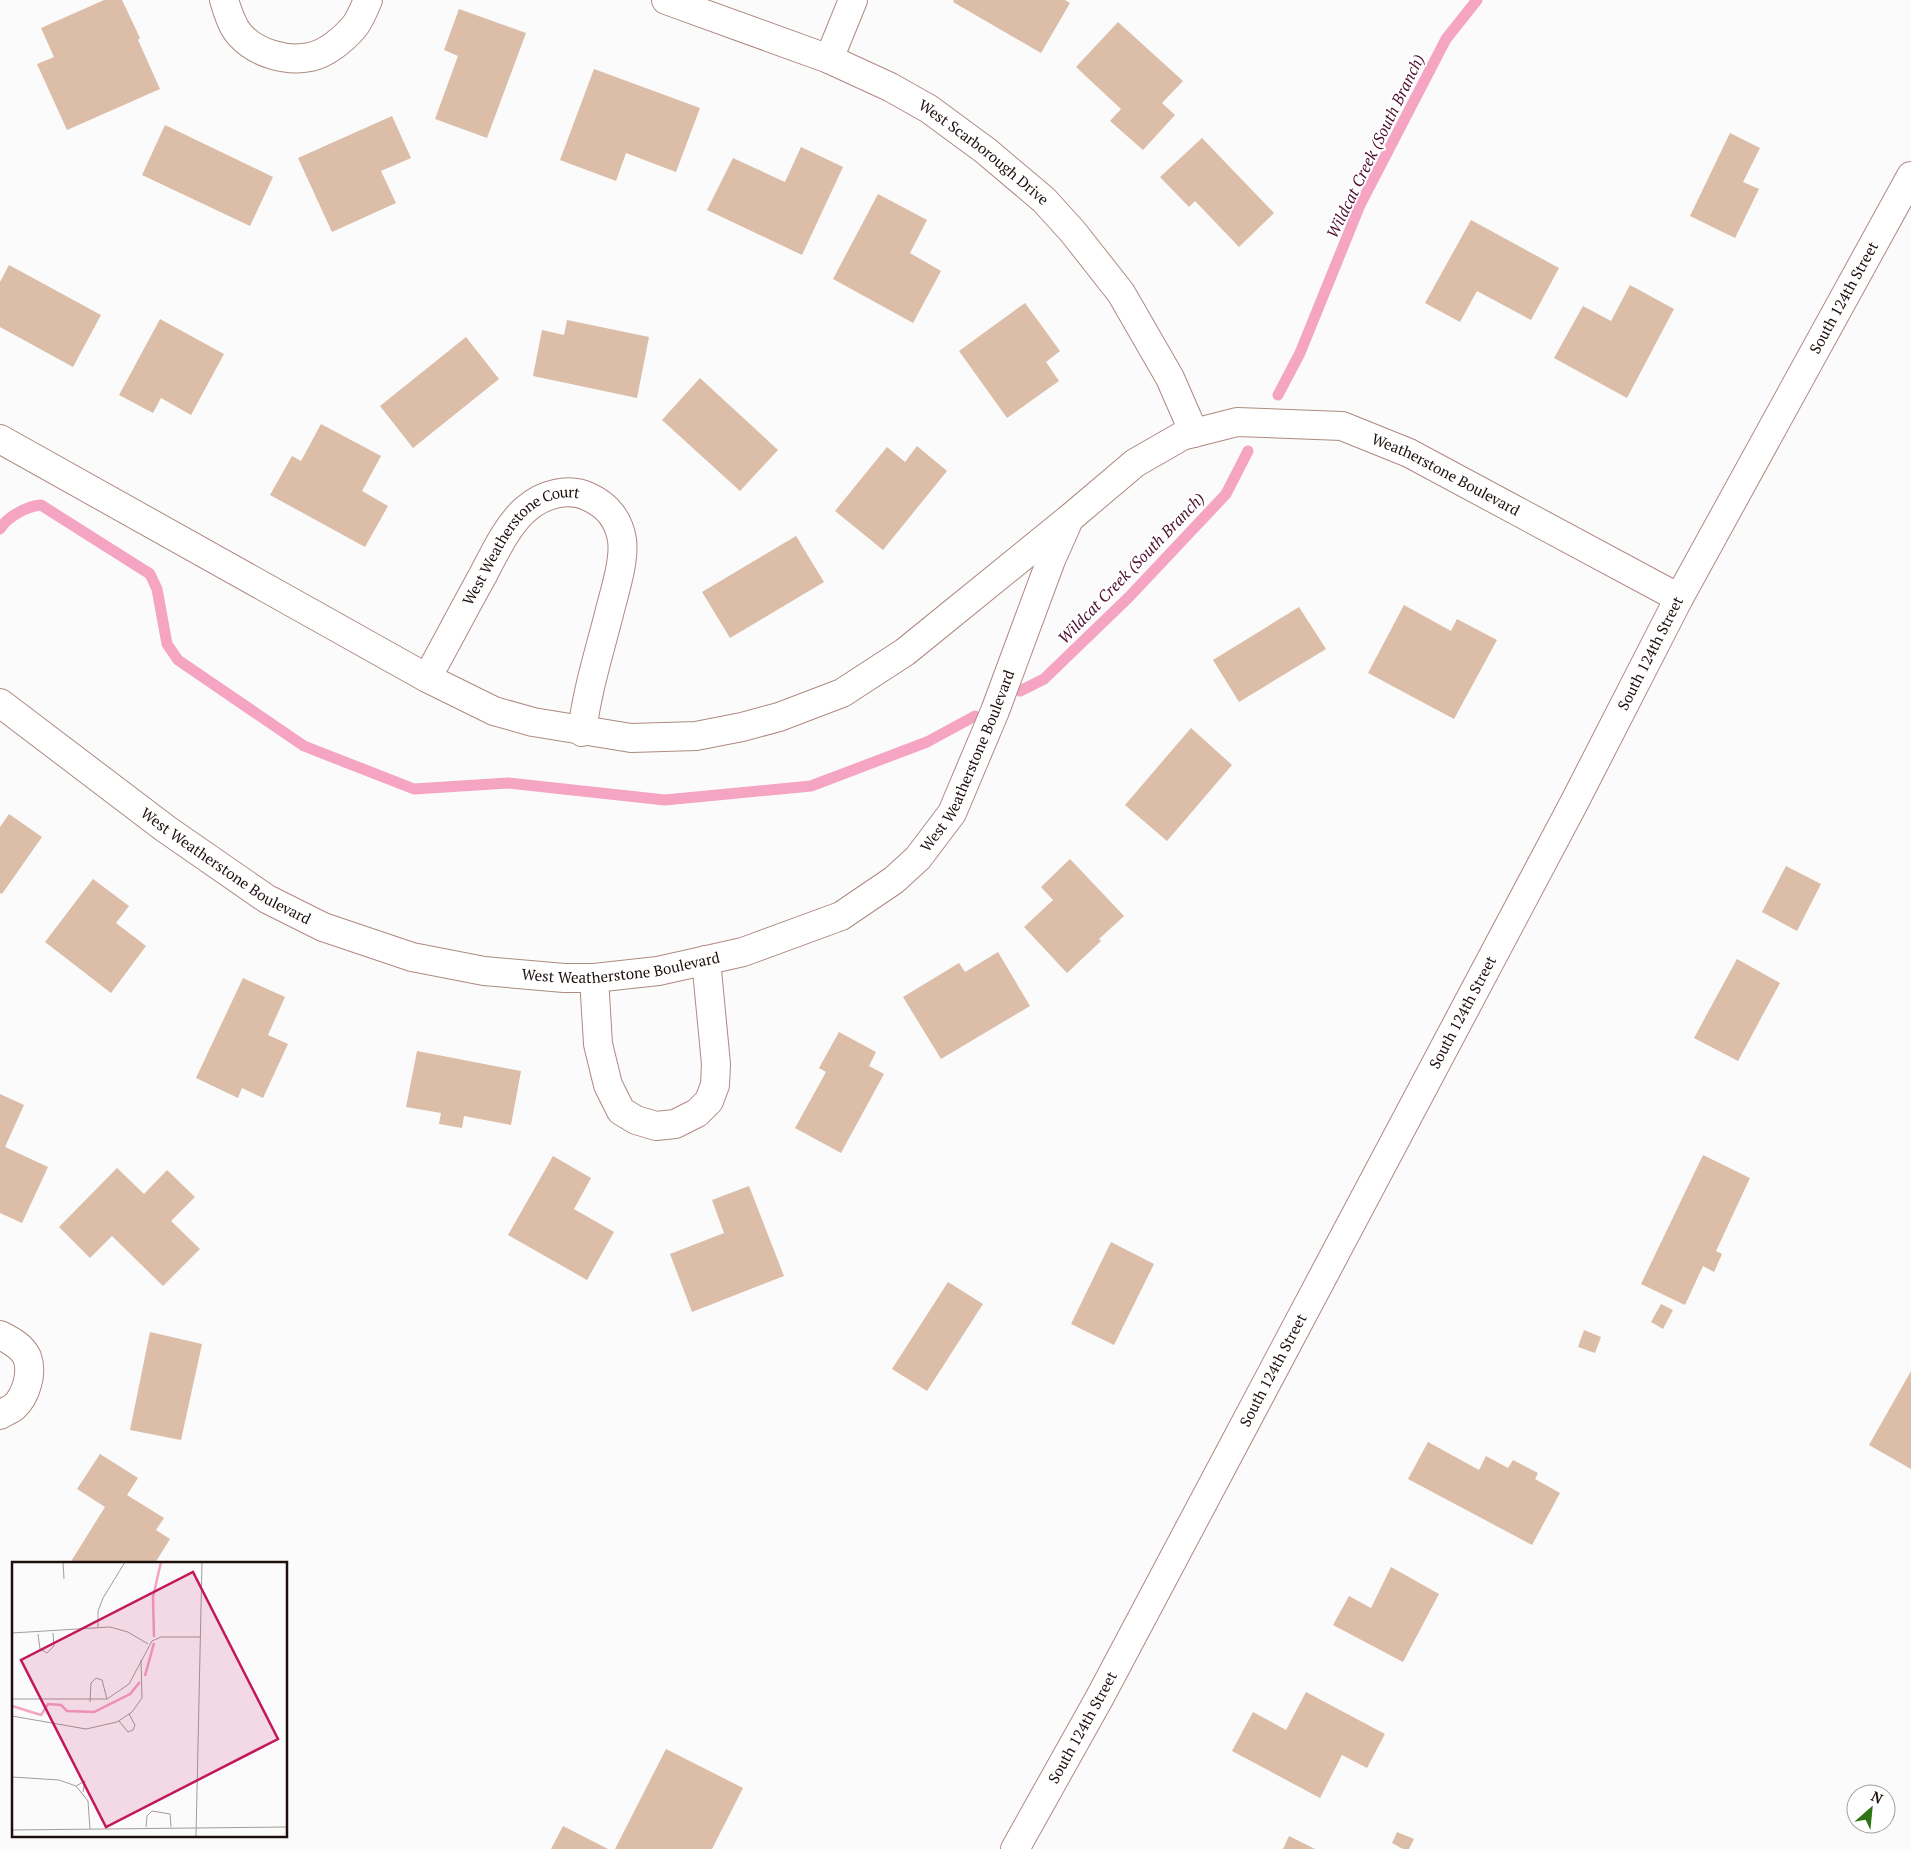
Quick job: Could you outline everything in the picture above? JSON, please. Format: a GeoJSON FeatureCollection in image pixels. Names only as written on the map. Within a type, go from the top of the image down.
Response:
{"type":"FeatureCollection","features":[{"type":"Feature","properties":{"kind":"street"},"geometry":{"type":"LineString","coordinates":[[224,0],[230,21],[238,34],[246,42],[265,52],[288,58],[311,57],[330,48],[355,26],[368,0]]}},
{"type":"Feature","properties":{"kind":"street","name":"West Scarborough Drive"},"geometry":{"type":"LineString","coordinates":[[666,0],[829,59],[890,87],[929,109],[986,151],[1044,200],[1073,232],[1121,293],[1170,378],[1194,433]]}},
{"type":"Feature","properties":{"kind":"street"},"geometry":{"type":"LineString","coordinates":[[829,59],[853,0]]}},
{"type":"Feature","properties":{"kind":"street","name":"South 124th Street"},"geometry":{"type":"LineString","coordinates":[[1015,1849],[1113,1672],[1555,837],[1679,598],[1911,176]]}},
{"type":"Feature","properties":{"kind":"street","name":"Weatherstone Boulevard"},"geometry":{"type":"LineString","coordinates":[[1194,433],[1237,422],[1342,426],[1409,453],[1679,598]]}},
{"type":"Feature","properties":{"kind":"street","name":"West Weatherstone Boulevard"},"geometry":{"type":"LineString","coordinates":[[0,439],[427,678],[494,711],[533,722],[582,732],[631,738],[696,736],[742,727],[779,717],[842,693],[905,652],[1135,463],[1182,436],[1194,433]]}},
{"type":"Feature","properties":{"kind":"street","name":"West Weatherstone Court"},"geometry":{"type":"LineString","coordinates":[[427,678],[493,556],[518,516],[528,507],[545,497],[564,492],[583,494],[602,503],[617,521],[622,540],[619,575],[586,701],[582,732]]}},
{"type":"Feature","properties":{"kind":"street","name":"West Weatherstone Boulevard"},"geometry":{"type":"LineString","coordinates":[[0,703],[166,829],[267,899],[323,927],[412,956],[484,971],[564,978],[594,978],[658,971],[743,952],[841,916],[894,880],[918,858],[952,813],[995,711],[1051,560],[1070,518]]}},
{"type":"Feature","properties":{"kind":"street"},"geometry":{"type":"LineString","coordinates":[[594,978],[598,1044],[608,1085],[621,1111],[636,1120],[656,1126],[675,1124],[697,1113],[710,1101],[715,1085],[716,1064],[706,960]]}},
{"type":"Feature","properties":{"kind":"street"},"geometry":{"type":"LineString","coordinates":[[0,1335],[14,1342],[27,1356],[29,1373],[25,1392],[13,1407],[0,1414]]}},
{"type":"Feature","properties":{"kind":"building"},"geometry":{"type":"Polygon","coordinates":[[[104,0],[122,0],[140,38],[138,40],[160,89],[67,130],[37,64],[54,57],[41,28],[104,0]]]}},
{"type":"Feature","properties":{"kind":"building"},"geometry":{"type":"Polygon","coordinates":[[[954,0],[1065,0],[1070,3],[1041,53],[953,2],[954,0]]]}},
{"type":"Feature","properties":{"kind":"building"},"geometry":{"type":"Polygon","coordinates":[[[459,9],[526,33],[487,138],[435,119],[458,56],[444,50],[459,9]]]}},
{"type":"Feature","properties":{"kind":"building"},"geometry":{"type":"Polygon","coordinates":[[[1118,22],[1183,81],[1162,103],[1175,115],[1143,150],[1110,121],[1121,109],[1076,67],[1118,22]]]}},
{"type":"Feature","properties":{"kind":"building"},"geometry":{"type":"Polygon","coordinates":[[[594,69],[700,108],[676,172],[626,153],[616,181],[560,160],[594,69]]]}},
{"type":"Feature","properties":{"kind":"building"},"geometry":{"type":"Polygon","coordinates":[[[392,116],[411,158],[381,171],[396,203],[332,232],[298,158],[392,116]]]}},
{"type":"Feature","properties":{"kind":"building"},"geometry":{"type":"Polygon","coordinates":[[[165,125],[273,177],[250,226],[142,175],[165,125]]]}},
{"type":"Feature","properties":{"kind":"building"},"geometry":{"type":"Polygon","coordinates":[[[1730,133],[1760,148],[1743,182],[1759,189],[1735,238],[1690,216],[1730,133]]]}},
{"type":"Feature","properties":{"kind":"building"},"geometry":{"type":"Polygon","coordinates":[[[1202,138],[1274,213],[1239,247],[1195,201],[1189,207],[1160,177],[1202,138]]]}},
{"type":"Feature","properties":{"kind":"building"},"geometry":{"type":"Polygon","coordinates":[[[801,147],[843,167],[802,255],[707,210],[733,158],[785,182],[801,147]]]}},
{"type":"Feature","properties":{"kind":"building"},"geometry":{"type":"Polygon","coordinates":[[[878,194],[927,220],[910,253],[941,271],[913,323],[833,279],[878,194]]]}},
{"type":"Feature","properties":{"kind":"building"},"geometry":{"type":"Polygon","coordinates":[[[1471,220],[1559,268],[1531,320],[1477,291],[1460,322],[1425,303],[1471,220]]]}},
{"type":"Feature","properties":{"kind":"building"},"geometry":{"type":"Polygon","coordinates":[[[9,265],[101,315],[73,367],[0,327],[0,282],[9,265]]]}},
{"type":"Feature","properties":{"kind":"building"},"geometry":{"type":"Polygon","coordinates":[[[1630,285],[1674,309],[1627,398],[1554,358],[1583,306],[1611,321],[1630,285]]]}},
{"type":"Feature","properties":{"kind":"building"},"geometry":{"type":"Polygon","coordinates":[[[1025,303],[1060,351],[1046,362],[1059,381],[1007,418],[959,351],[1025,303]]]}},
{"type":"Feature","properties":{"kind":"building"},"geometry":{"type":"Polygon","coordinates":[[[160,319],[224,354],[191,415],[161,398],[153,413],[119,395],[160,319]]]}},
{"type":"Feature","properties":{"kind":"building"},"geometry":{"type":"Polygon","coordinates":[[[567,320],[649,337],[637,398],[533,376],[542,330],[564,335],[567,320]]]}},
{"type":"Feature","properties":{"kind":"building"},"geometry":{"type":"Polygon","coordinates":[[[466,337],[499,379],[413,448],[380,406],[466,337]]]}},
{"type":"Feature","properties":{"kind":"building"},"geometry":{"type":"Polygon","coordinates":[[[700,378],[778,450],[740,491],[662,420],[700,378]]]}},
{"type":"Feature","properties":{"kind":"building"},"geometry":{"type":"Polygon","coordinates":[[[321,424],[381,456],[362,491],[388,506],[365,547],[270,495],[292,456],[301,461],[321,424]]]}},
{"type":"Feature","properties":{"kind":"building"},"geometry":{"type":"Polygon","coordinates":[[[917,446],[947,471],[883,550],[835,511],[887,447],[905,462],[917,446]]]}},
{"type":"Feature","properties":{"kind":"building"},"geometry":{"type":"Polygon","coordinates":[[[796,536],[824,582],[730,638],[702,592],[796,536]]]}},
{"type":"Feature","properties":{"kind":"building"},"geometry":{"type":"Polygon","coordinates":[[[1404,605],[1451,631],[1457,619],[1497,640],[1454,719],[1368,673],[1404,605]]]}},
{"type":"Feature","properties":{"kind":"building"},"geometry":{"type":"Polygon","coordinates":[[[1299,607],[1326,649],[1239,702],[1213,660],[1299,607]]]}},
{"type":"Feature","properties":{"kind":"building"},"geometry":{"type":"Polygon","coordinates":[[[1191,728],[1232,765],[1167,841],[1125,805],[1191,728]]]}},
{"type":"Feature","properties":{"kind":"building"},"geometry":{"type":"Polygon","coordinates":[[[9,814],[42,837],[2,894],[0,893],[0,827],[9,814]]]}},
{"type":"Feature","properties":{"kind":"building"},"geometry":{"type":"Polygon","coordinates":[[[1070,859],[1124,916],[1067,973],[1024,927],[1053,900],[1041,887],[1070,859]]]}},
{"type":"Feature","properties":{"kind":"building"},"geometry":{"type":"Polygon","coordinates":[[[1786,866],[1821,884],[1797,931],[1762,912],[1786,866]]]}},
{"type":"Feature","properties":{"kind":"building"},"geometry":{"type":"Polygon","coordinates":[[[93,879],[129,906],[116,923],[146,946],[111,993],[45,942],[93,879]]]}},
{"type":"Feature","properties":{"kind":"building"},"geometry":{"type":"Polygon","coordinates":[[[998,952],[1030,1006],[941,1059],[903,997],[959,963],[965,972],[998,952]]]}},
{"type":"Feature","properties":{"kind":"building"},"geometry":{"type":"Polygon","coordinates":[[[1737,959],[1780,983],[1738,1061],[1694,1038],[1737,959]]]}},
{"type":"Feature","properties":{"kind":"building"},"geometry":{"type":"Polygon","coordinates":[[[243,978],[285,997],[268,1035],[288,1044],[263,1098],[242,1088],[238,1098],[196,1078],[243,978]]]}},
{"type":"Feature","properties":{"kind":"building"},"geometry":{"type":"Polygon","coordinates":[[[839,1032],[876,1052],[869,1066],[884,1074],[841,1153],[795,1128],[826,1072],[819,1068],[839,1032]]]}},
{"type":"Feature","properties":{"kind":"building"},"geometry":{"type":"Polygon","coordinates":[[[417,1051],[521,1071],[511,1125],[464,1116],[462,1128],[439,1124],[441,1113],[406,1107],[417,1051]]]}},
{"type":"Feature","properties":{"kind":"building"},"geometry":{"type":"Polygon","coordinates":[[[0,1094],[24,1105],[5,1147],[48,1167],[22,1223],[0,1213],[0,1094]]]}},
{"type":"Feature","properties":{"kind":"building"},"geometry":{"type":"Polygon","coordinates":[[[1703,1155],[1750,1178],[1716,1251],[1722,1254],[1714,1272],[1703,1266],[1685,1305],[1641,1284],[1703,1155]]]}},
{"type":"Feature","properties":{"kind":"building"},"geometry":{"type":"Polygon","coordinates":[[[553,1156],[591,1178],[574,1209],[614,1232],[587,1280],[508,1235],[553,1156]]]}},
{"type":"Feature","properties":{"kind":"building"},"geometry":{"type":"Polygon","coordinates":[[[117,1168],[144,1194],[167,1170],[195,1197],[171,1221],[200,1249],[163,1286],[112,1236],[90,1258],[59,1227],[117,1168]]]}},
{"type":"Feature","properties":{"kind":"building"},"geometry":{"type":"Polygon","coordinates":[[[749,1186],[784,1276],[692,1312],[670,1254],[724,1233],[712,1200],[749,1186]]]}},
{"type":"Feature","properties":{"kind":"building"},"geometry":{"type":"Polygon","coordinates":[[[1111,1242],[1154,1264],[1114,1345],[1071,1324],[1111,1242]]]}},
{"type":"Feature","properties":{"kind":"building"},"geometry":{"type":"Polygon","coordinates":[[[948,1282],[983,1304],[927,1391],[892,1369],[948,1282]]]}},
{"type":"Feature","properties":{"kind":"building"},"geometry":{"type":"Polygon","coordinates":[[[1661,1304],[1673,1310],[1663,1329],[1651,1322],[1661,1304]]]}},
{"type":"Feature","properties":{"kind":"building"},"geometry":{"type":"Polygon","coordinates":[[[1584,1330],[1601,1337],[1595,1353],[1578,1347],[1584,1330]]]}},
{"type":"Feature","properties":{"kind":"building"},"geometry":{"type":"Polygon","coordinates":[[[150,1332],[202,1344],[181,1440],[130,1430],[150,1332]]]}},
{"type":"Feature","properties":{"kind":"building"},"geometry":{"type":"Polygon","coordinates":[[[1911,1371],[1911,1469],[1869,1445],[1911,1371]]]}},
{"type":"Feature","properties":{"kind":"building"},"geometry":{"type":"Polygon","coordinates":[[[1428,1442],[1479,1470],[1486,1456],[1508,1468],[1513,1460],[1538,1473],[1535,1479],[1560,1493],[1532,1545],[1408,1479],[1428,1442]]]}},
{"type":"Feature","properties":{"kind":"building"},"geometry":{"type":"Polygon","coordinates":[[[100,1454],[138,1478],[127,1495],[164,1518],[156,1530],[170,1539],[156,1562],[71,1562],[105,1507],[77,1489],[100,1454]]]}},
{"type":"Feature","properties":{"kind":"building"},"geometry":{"type":"Polygon","coordinates":[[[1391,1567],[1439,1594],[1403,1662],[1333,1625],[1349,1596],[1371,1608],[1391,1567]]]}},
{"type":"Feature","properties":{"kind":"building"},"geometry":{"type":"Polygon","coordinates":[[[1306,1692],[1385,1734],[1367,1768],[1342,1755],[1320,1798],[1232,1751],[1253,1712],[1286,1730],[1306,1692]]]}},
{"type":"Feature","properties":{"kind":"building"},"geometry":{"type":"Polygon","coordinates":[[[666,1749],[743,1788],[712,1849],[615,1849],[666,1749]]]}},
{"type":"Feature","properties":{"kind":"building"},"geometry":{"type":"Polygon","coordinates":[[[563,1826],[608,1849],[551,1849],[563,1826]]]}},
{"type":"Feature","properties":{"kind":"building"},"geometry":{"type":"Polygon","coordinates":[[[1397,1832],[1414,1839],[1409,1849],[1403,1849],[1392,1843],[1397,1832]]]}},
{"type":"Feature","properties":{"kind":"building"},"geometry":{"type":"Polygon","coordinates":[[[1289,1836],[1315,1849],[1283,1849],[1289,1836]]]}},
{"type":"Feature","properties":{"kind":"waterway","name":"Wildcat Creek (South Branch)"},"geometry":{"type":"LineString","coordinates":[[1278,395],[1300,353],[1360,205],[1446,39],[1477,0]]}},
{"type":"Feature","properties":{"kind":"waterway","name":"Wildcat Creek (South Branch)"},"geometry":{"type":"LineString","coordinates":[[1020,691],[1044,679],[1129,597],[1226,494],[1248,451]]}},
{"type":"Feature","properties":{"kind":"waterway","name":"Wildcat Creek (South Branch)"},"geometry":{"type":"LineString","coordinates":[[0,529],[7,520],[18,513],[30,507],[41,505],[150,574],[157,589],[167,644],[178,660],[304,746],[414,789],[508,783],[665,800],[811,786],[927,742],[975,716]]}}]}
